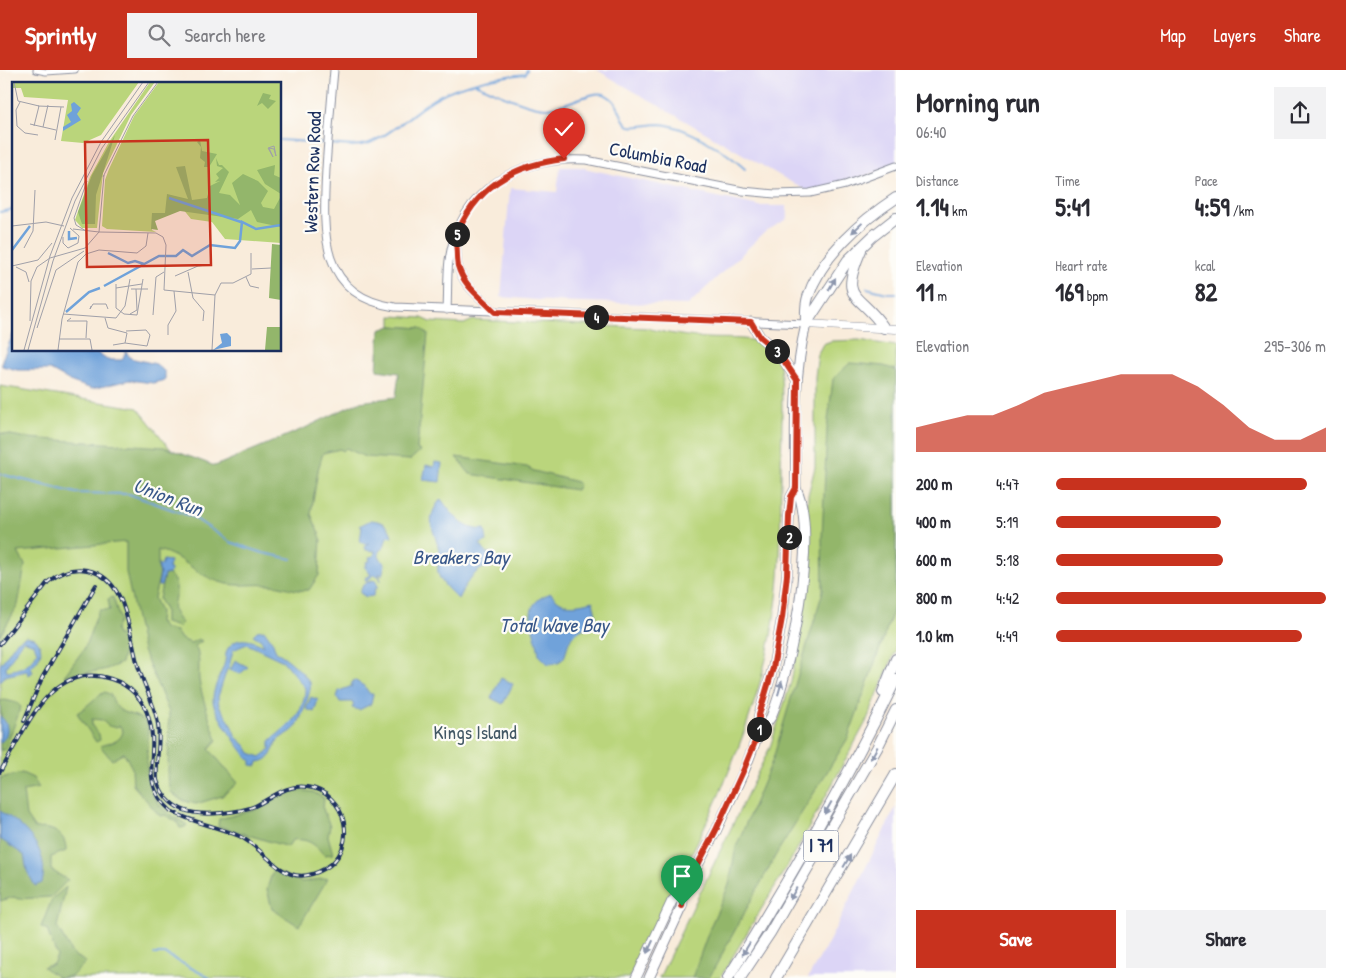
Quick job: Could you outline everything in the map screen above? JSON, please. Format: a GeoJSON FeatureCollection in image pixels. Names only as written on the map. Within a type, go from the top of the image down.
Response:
{"type":"FeatureCollection","features":[{"type":"Feature","properties":{"kind":"highway"},"geometry":{"type":"LineString","coordinates":[[806,324],[808,297],[828,261],[867,219],[896,198]]}},
{"type":"Feature","properties":{"kind":"highway"},"geometry":{"type":"LineString","coordinates":[[884,328],[874,314],[858,301],[853,294],[851,285],[853,267],[863,247],[873,236],[896,218]]}},
{"type":"Feature","properties":{"kind":"highway"},"geometry":{"type":"LineString","coordinates":[[806,324],[819,307],[843,267],[856,251],[863,247]]}},
{"type":"Feature","properties":{"kind":"highway"},"geometry":{"type":"LineString","coordinates":[[872,727],[878,705],[896,659]]}},
{"type":"Feature","properties":{"kind":"highway"},"geometry":{"type":"LineString","coordinates":[[728,978],[794,868],[872,727],[896,679]]}},
{"type":"Feature","properties":{"kind":"highway","name":"I 71"},"geometry":{"type":"LineString","coordinates":[[740,978],[770,933],[877,748],[896,710]]}},
{"type":"Feature","properties":{"kind":"highway","name":"I 71"},"geometry":{"type":"LineString","coordinates":[[776,978],[896,774]]}},
{"type":"Feature","properties":{"kind":"main road"},"geometry":{"type":"LineString","coordinates":[[751,322],[760,337],[778,352],[797,380]]}},
{"type":"Feature","properties":{"kind":"main road","name":"Western Row Road"},"geometry":{"type":"LineString","coordinates":[[806,324],[896,329]]}},
{"type":"Feature","properties":{"kind":"main road"},"geometry":{"type":"LineString","coordinates":[[649,978],[682,906],[684,891],[724,813],[759,732],[770,719],[790,652],[798,606],[804,522],[800,496],[796,488],[797,380],[806,324]]}},
{"type":"Feature","properties":{"kind":"main road"},"geometry":{"type":"LineString","coordinates":[[759,732],[759,715],[771,674],[782,618],[787,575],[791,497],[796,488]]}},
{"type":"Feature","properties":{"kind":"main road"},"geometry":{"type":"LineString","coordinates":[[636,978],[672,901],[684,891]]}},
{"type":"Feature","properties":{"kind":"street"},"geometry":{"type":"LineString","coordinates":[[36,70],[46,72],[75,70]]}},
{"type":"Feature","properties":{"kind":"street","name":"Western Row Road"},"geometry":{"type":"LineString","coordinates":[[334,70],[326,182],[325,239],[331,261],[343,281],[352,289],[383,306],[806,324]]}},
{"type":"Feature","properties":{"kind":"street","name":"Columbia Road"},"geometry":{"type":"LineString","coordinates":[[447,310],[449,260],[455,239],[471,207],[498,181],[530,164],[548,161],[586,160],[743,191],[775,194],[810,193],[836,187],[861,181],[896,166]]}},
{"type":"Feature","properties":{"kind":"street"},"geometry":{"type":"LineString","coordinates":[[455,239],[458,247],[457,263],[469,289],[495,312]]}},
{"type":"Feature","properties":{"kind":"shaded area"},"geometry":{"type":"Polygon","coordinates":[[[597,70],[896,70],[896,166],[810,193],[597,70]]]}},
{"type":"Feature","properties":{"kind":"shaded area"},"geometry":{"type":"Polygon","coordinates":[[[560,167],[579,167],[759,206],[786,206],[788,213],[786,220],[766,231],[688,305],[549,301],[501,297],[510,188],[557,192],[560,167]]]}},
{"type":"Feature","properties":{"kind":"shaded area"},"geometry":{"type":"Polygon","coordinates":[[[896,807],[896,976],[891,978],[808,978],[829,941],[896,807]]]}},
{"type":"Feature","properties":{"kind":"green space","name":"Kings Island"},"geometry":{"type":"Polygon","coordinates":[[[391,316],[422,318],[431,322],[464,324],[473,320],[647,328],[694,337],[747,339],[766,345],[780,364],[782,407],[780,560],[776,606],[767,655],[754,704],[718,797],[629,978],[0,978],[0,386],[138,408],[256,557],[310,427],[416,442],[421,328],[391,326],[391,316]]]}},
{"type":"Feature","properties":{"kind":"green space"},"geometry":{"type":"Polygon","coordinates":[[[391,326],[421,328],[428,334],[417,449],[420,451],[410,460],[365,457],[346,448],[343,451],[340,449],[323,453],[318,470],[311,514],[321,538],[319,575],[309,590],[275,585],[227,584],[205,576],[174,556],[158,550],[158,568],[160,573],[154,598],[160,612],[159,622],[165,629],[176,631],[181,639],[191,643],[198,639],[202,641],[195,646],[199,658],[199,680],[217,740],[209,749],[238,783],[222,796],[196,804],[181,800],[171,792],[168,778],[169,712],[143,651],[126,572],[126,542],[18,552],[25,565],[18,605],[0,636],[0,433],[27,438],[164,447],[215,466],[305,428],[359,402],[396,397],[399,373],[377,370],[380,330],[391,326]]]}},
{"type":"Feature","properties":{"kind":"green space"},"geometry":{"type":"Polygon","coordinates":[[[859,340],[896,346],[896,650],[866,722],[795,853],[720,978],[659,978],[770,747],[791,682],[804,608],[808,495],[815,467],[815,377],[818,353],[823,344],[831,341],[859,340]]]}},
{"type":"Feature","properties":{"kind":"green space"},"geometry":{"type":"Polygon","coordinates":[[[850,363],[884,366],[896,370],[896,603],[848,738],[778,851],[709,978],[692,978],[711,925],[729,885],[736,847],[773,759],[823,591],[822,538],[827,429],[833,379],[850,363]]]}},
{"type":"Feature","properties":{"kind":"green space"},"geometry":{"type":"Polygon","coordinates":[[[456,457],[527,467],[534,471],[577,482],[579,485],[576,490],[470,474],[456,457]]]}},
{"type":"Feature","properties":{"kind":"green space"},"geometry":{"type":"Polygon","coordinates":[[[169,574],[176,587],[174,609],[176,616],[182,623],[178,627],[165,623],[165,610],[159,599],[164,575],[169,574]]]}},
{"type":"Feature","properties":{"kind":"green space"},"geometry":{"type":"Polygon","coordinates":[[[113,597],[120,620],[115,630],[117,635],[122,635],[125,648],[121,663],[100,671],[64,676],[84,649],[99,610],[110,610],[108,599],[113,597]]]}},
{"type":"Feature","properties":{"kind":"green space"},"geometry":{"type":"Polygon","coordinates":[[[105,692],[111,695],[118,708],[143,720],[148,725],[147,766],[153,795],[168,813],[187,825],[185,827],[180,828],[177,822],[165,815],[160,816],[133,785],[132,768],[124,753],[112,760],[100,746],[120,738],[123,731],[120,726],[110,726],[102,720],[92,719],[92,726],[99,734],[100,740],[96,742],[77,713],[105,692]]]}},
{"type":"Feature","properties":{"kind":"green space"},"geometry":{"type":"Polygon","coordinates":[[[5,700],[17,703],[21,707],[5,750],[0,750],[0,743],[3,740],[0,701],[5,700]]]}},
{"type":"Feature","properties":{"kind":"green space"},"geometry":{"type":"Polygon","coordinates":[[[22,773],[33,778],[39,788],[23,791],[26,816],[35,829],[52,830],[61,835],[66,845],[66,851],[51,857],[51,870],[68,880],[51,897],[18,899],[14,897],[0,901],[0,778],[22,773]]]}},
{"type":"Feature","properties":{"kind":"green space"},"geometry":{"type":"Polygon","coordinates":[[[299,790],[313,792],[324,798],[323,809],[330,826],[328,836],[333,854],[324,855],[307,841],[292,840],[288,847],[218,826],[219,819],[255,810],[285,793],[299,790]]]}},
{"type":"Feature","properties":{"kind":"green space"},"geometry":{"type":"Polygon","coordinates":[[[273,870],[301,882],[328,878],[299,926],[272,909],[267,889],[273,870]]]}},
{"type":"Feature","properties":{"kind":"green space"},"geometry":{"type":"Polygon","coordinates":[[[66,887],[57,927],[73,955],[86,962],[72,976],[59,978],[43,967],[53,964],[57,956],[47,930],[41,927],[52,899],[66,887]]]}},
{"type":"Feature","properties":{"kind":"water"},"geometry":{"type":"Polygon","coordinates":[[[12,337],[12,351],[94,351],[107,360],[122,360],[126,351],[130,358],[156,364],[165,372],[165,380],[153,383],[129,380],[92,389],[72,382],[50,370],[17,370],[2,366],[2,360],[12,337]]]}},
{"type":"Feature","properties":{"kind":"water"},"geometry":{"type":"Polygon","coordinates":[[[435,462],[442,463],[440,482],[423,480],[426,465],[434,467],[435,462]]]}},
{"type":"Feature","properties":{"kind":"water","name":"Breakers Bay"},"geometry":{"type":"Polygon","coordinates":[[[441,499],[459,521],[471,528],[485,529],[487,541],[480,544],[486,553],[493,553],[494,565],[487,566],[476,572],[458,599],[444,584],[438,571],[439,551],[431,519],[441,499]]]}},
{"type":"Feature","properties":{"kind":"water"},"geometry":{"type":"Polygon","coordinates":[[[371,520],[385,524],[392,537],[387,536],[384,547],[379,551],[379,556],[385,565],[382,575],[379,573],[381,581],[379,576],[374,575],[366,581],[365,578],[371,575],[364,566],[367,566],[366,562],[370,561],[369,557],[374,556],[375,551],[366,550],[365,546],[369,543],[360,542],[362,527],[359,526],[371,520]]]}},
{"type":"Feature","properties":{"kind":"water"},"geometry":{"type":"Polygon","coordinates":[[[163,560],[170,561],[168,568],[171,570],[169,574],[164,575],[161,586],[158,586],[160,574],[158,565],[161,566],[163,560]]]}},
{"type":"Feature","properties":{"kind":"water"},"geometry":{"type":"Polygon","coordinates":[[[370,580],[370,583],[371,580],[376,581],[378,587],[376,587],[373,596],[366,597],[360,593],[362,587],[370,580]]]}},
{"type":"Feature","properties":{"kind":"water","name":"Total Wave Bay"},"geometry":{"type":"Polygon","coordinates":[[[551,593],[560,602],[565,604],[593,601],[598,625],[585,628],[576,633],[568,645],[564,658],[556,663],[548,664],[539,655],[531,612],[534,604],[540,598],[551,593]]]}},
{"type":"Feature","properties":{"kind":"water"},"geometry":{"type":"Polygon","coordinates":[[[264,630],[273,643],[276,652],[285,657],[308,679],[310,691],[296,727],[278,740],[270,757],[258,762],[257,766],[251,765],[251,761],[224,725],[215,708],[213,697],[225,663],[227,650],[239,640],[249,640],[264,646],[261,640],[253,635],[257,631],[264,630]],[[247,644],[233,650],[229,667],[231,669],[235,660],[248,667],[240,674],[227,669],[218,697],[219,706],[230,722],[236,737],[246,746],[250,753],[261,757],[270,749],[270,741],[293,720],[302,706],[304,698],[305,688],[283,661],[247,644]]]}},
{"type":"Feature","properties":{"kind":"water"},"geometry":{"type":"Polygon","coordinates":[[[26,636],[35,638],[38,642],[41,650],[39,657],[31,667],[33,672],[29,675],[27,671],[5,676],[0,682],[0,665],[16,642],[26,636]],[[23,640],[6,667],[7,671],[21,668],[32,660],[37,652],[34,644],[23,640]]]}},
{"type":"Feature","properties":{"kind":"water"},"geometry":{"type":"Polygon","coordinates":[[[501,678],[513,684],[503,704],[491,698],[501,678]]]}},
{"type":"Feature","properties":{"kind":"water"},"geometry":{"type":"Polygon","coordinates":[[[354,680],[364,686],[370,694],[373,694],[371,704],[359,710],[352,708],[354,704],[352,702],[340,702],[337,697],[339,691],[352,686],[351,684],[354,680]]]}},
{"type":"Feature","properties":{"kind":"water"},"geometry":{"type":"Polygon","coordinates":[[[311,697],[318,700],[314,712],[306,709],[311,697]]]}},
{"type":"Feature","properties":{"kind":"water"},"geometry":{"type":"Polygon","coordinates":[[[0,716],[7,726],[7,733],[0,743],[0,716]]]}},
{"type":"Feature","properties":{"kind":"water"},"geometry":{"type":"Polygon","coordinates":[[[0,811],[19,824],[34,841],[42,860],[44,871],[42,883],[35,886],[27,871],[24,855],[0,839],[0,811]]]}},
{"type":"Feature","properties":{"kind":"waterway","name":"Union Run"},"geometry":{"type":"LineString","coordinates":[[330,144],[357,146],[367,144],[390,132],[430,101],[449,91],[481,81],[525,74],[527,70]]}},
{"type":"Feature","properties":{"kind":"waterway","name":"Union Run"},"geometry":{"type":"LineString","coordinates":[[475,83],[511,99],[540,108],[554,107],[593,94],[604,94],[614,102],[629,126],[637,127],[660,124],[682,129],[717,147],[745,169]]}},
{"type":"Feature","properties":{"kind":"waterway","name":"Union Run"},"geometry":{"type":"LineString","coordinates":[[281,140],[325,143]]}},
{"type":"Feature","properties":{"kind":"waterway","name":"Union Run"},"geometry":{"type":"LineString","coordinates":[[0,212],[12,209]]}},
{"type":"Feature","properties":{"kind":"waterway","name":"Union Run"},"geometry":{"type":"LineString","coordinates":[[867,288],[887,293],[896,293]]}},
{"type":"Feature","properties":{"kind":"waterway","name":"Union Run"},"geometry":{"type":"LineString","coordinates":[[0,474],[76,493],[129,494],[193,517],[230,542],[263,553],[292,559]]}},
{"type":"Feature","properties":{"kind":"waterway"},"geometry":{"type":"LineString","coordinates":[[154,954],[165,954],[210,978]]}},
{"type":"Feature","properties":{"kind":"railway"},"geometry":{"type":"LineString","coordinates":[[0,644],[52,579],[61,573],[76,569],[87,570],[101,575],[111,584],[125,610],[139,669],[155,713],[159,734],[157,780],[167,799],[182,809],[210,814],[251,808],[280,792],[292,788],[307,787],[321,791],[332,799],[344,822],[345,836],[342,848],[335,860],[324,869],[310,875],[298,876],[277,866],[250,842],[239,836],[188,819],[171,811],[161,800],[152,778],[152,732],[147,712],[140,700],[130,689],[111,679],[90,676],[71,679],[56,689],[30,719],[0,772]]}},
{"type":"Feature","properties":{"kind":"railway"},"geometry":{"type":"LineString","coordinates":[[24,721],[42,678],[96,585]]}},
{"type":"Feature","properties":{"kind":"route"},"geometry":{"type":"LineString","coordinates":[[564,159],[530,164],[510,173],[487,190],[471,207],[455,239],[458,247],[457,263],[469,289],[495,312],[751,322],[760,337],[767,340],[778,352],[797,380],[796,488],[791,497],[789,516],[785,597],[779,640],[768,688],[759,715],[759,732],[716,830],[684,891],[682,906]]}}]}
